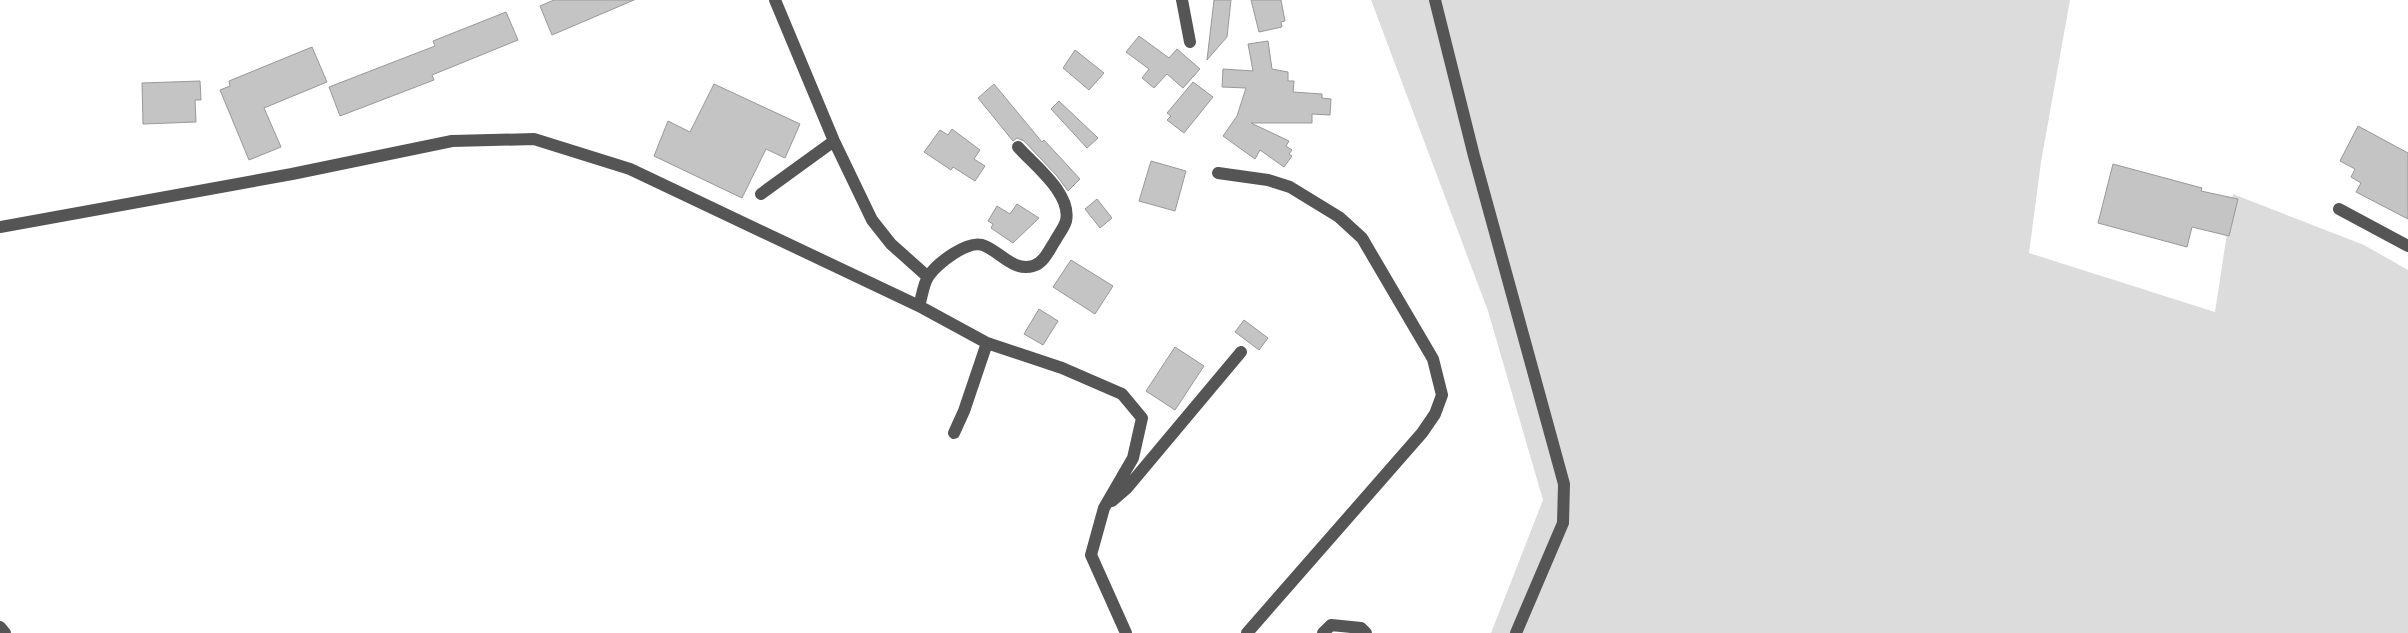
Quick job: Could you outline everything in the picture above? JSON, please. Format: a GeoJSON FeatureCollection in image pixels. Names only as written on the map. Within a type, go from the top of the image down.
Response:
{"type":"FeatureCollection","features":[{"type":"Feature","properties":{"kind":"street"},"geometry":{"type":"LineString","coordinates":[[775,0],[834,141],[872,220],[892,244],[928,277]]}},
{"type":"Feature","properties":{"kind":"street"},"geometry":{"type":"LineString","coordinates":[[1182,0],[1190,42]]}},
{"type":"Feature","properties":{"kind":"street"},"geometry":{"type":"LineString","coordinates":[[1436,0],[1474,156],[1564,484],[1563,523],[1516,633]]}},
{"type":"Feature","properties":{"kind":"street"},"geometry":{"type":"LineString","coordinates":[[0,227],[292,174],[452,141],[534,140],[630,169],[919,306],[986,343],[1062,368],[1122,394],[1142,418],[1134,458],[1104,508],[1091,555],[1126,633]]}},
{"type":"Feature","properties":{"kind":"street"},"geometry":{"type":"LineString","coordinates":[[761,194],[834,141]]}},
{"type":"Feature","properties":{"kind":"street"},"geometry":{"type":"LineString","coordinates":[[919,306],[928,277],[951,254],[978,244],[984,245],[1012,264],[1024,267],[1033,266],[1044,258],[1066,222],[1066,207],[1062,195],[1018,147]]}},
{"type":"Feature","properties":{"kind":"street"},"geometry":{"type":"LineString","coordinates":[[1218,173],[1268,180],[1290,187],[1339,217],[1362,238],[1433,359],[1442,395],[1435,414],[1422,433],[1247,633]]}},
{"type":"Feature","properties":{"kind":"street"},"geometry":{"type":"LineString","coordinates":[[2339,209],[2408,246]]}},
{"type":"Feature","properties":{"kind":"street"},"geometry":{"type":"LineString","coordinates":[[954,433],[964,411],[986,343]]}},
{"type":"Feature","properties":{"kind":"street"},"geometry":{"type":"LineString","coordinates":[[1104,508],[1127,488],[1241,352]]}},
{"type":"Feature","properties":{"kind":"street"},"geometry":{"type":"LineString","coordinates":[[1323,633],[1330,625],[1361,628],[1366,633]]}},
{"type":"Feature","properties":{"kind":"street"},"geometry":{"type":"LineString","coordinates":[[0,627],[5,633]]}},
{"type":"Feature","properties":{"kind":"shaded area"},"geometry":{"type":"Polygon","coordinates":[[[1371,0],[2070,0],[2041,162],[2029,253],[2215,312],[2233,194],[2364,245],[2408,270],[2408,633],[1491,633],[1543,500],[1488,311],[1371,0]]]}},
{"type":"Feature","properties":{"kind":"building"},"geometry":{"type":"Polygon","coordinates":[[[554,0],[634,0],[552,35],[540,6],[554,0]]]}},
{"type":"Feature","properties":{"kind":"building"},"geometry":{"type":"Polygon","coordinates":[[[1214,0],[1231,0],[1227,37],[1207,60],[1214,0]]]}},
{"type":"Feature","properties":{"kind":"building"},"geometry":{"type":"Polygon","coordinates":[[[1251,0],[1281,0],[1285,21],[1281,22],[1282,27],[1259,32],[1251,0]]]}},
{"type":"Feature","properties":{"kind":"building"},"geometry":{"type":"Polygon","coordinates":[[[506,12],[518,40],[432,75],[434,80],[340,116],[329,87],[435,46],[433,41],[506,12]]]}},
{"type":"Feature","properties":{"kind":"building"},"geometry":{"type":"Polygon","coordinates":[[[1139,36],[1169,58],[1177,49],[1200,69],[1183,88],[1167,74],[1154,88],[1142,78],[1149,69],[1126,52],[1139,36]]]}},
{"type":"Feature","properties":{"kind":"building"},"geometry":{"type":"Polygon","coordinates":[[[1268,41],[1272,69],[1288,72],[1288,81],[1294,81],[1293,92],[1322,94],[1322,98],[1331,99],[1330,115],[1312,114],[1312,123],[1251,123],[1289,141],[1286,146],[1292,150],[1289,154],[1292,156],[1284,167],[1260,150],[1255,159],[1223,136],[1237,116],[1246,88],[1222,87],[1223,69],[1253,71],[1248,44],[1268,41]]]}},
{"type":"Feature","properties":{"kind":"building"},"geometry":{"type":"Polygon","coordinates":[[[312,47],[327,82],[264,108],[281,147],[249,160],[220,90],[230,86],[229,81],[312,47]]]}},
{"type":"Feature","properties":{"kind":"building"},"geometry":{"type":"Polygon","coordinates":[[[1075,50],[1104,73],[1089,90],[1063,68],[1075,50]]]}},
{"type":"Feature","properties":{"kind":"building"},"geometry":{"type":"Polygon","coordinates":[[[200,81],[201,100],[195,100],[196,122],[143,124],[142,83],[200,81]]]}},
{"type":"Feature","properties":{"kind":"building"},"geometry":{"type":"Polygon","coordinates":[[[1193,82],[1213,97],[1184,133],[1167,120],[1171,116],[1167,113],[1193,82]]]}},
{"type":"Feature","properties":{"kind":"building"},"geometry":{"type":"Polygon","coordinates":[[[714,84],[800,124],[785,158],[766,149],[742,198],[654,156],[668,121],[690,132],[714,84]]]}},
{"type":"Feature","properties":{"kind":"building"},"geometry":{"type":"Polygon","coordinates":[[[994,84],[1042,142],[1044,140],[1080,179],[1068,191],[1057,176],[1024,141],[1017,138],[1013,141],[978,98],[994,84]]]}},
{"type":"Feature","properties":{"kind":"building"},"geometry":{"type":"Polygon","coordinates":[[[1059,101],[1098,138],[1087,148],[1051,109],[1059,101]]]}},
{"type":"Feature","properties":{"kind":"building"},"geometry":{"type":"Polygon","coordinates":[[[2358,126],[2408,153],[2408,219],[2356,192],[2361,183],[2351,177],[2355,169],[2340,161],[2358,126]]]}},
{"type":"Feature","properties":{"kind":"building"},"geometry":{"type":"Polygon","coordinates":[[[952,129],[980,150],[974,159],[985,166],[975,181],[953,167],[951,170],[924,152],[940,130],[948,135],[952,129]]]}},
{"type":"Feature","properties":{"kind":"building"},"geometry":{"type":"Polygon","coordinates":[[[1151,161],[1186,171],[1175,211],[1139,201],[1151,161]]]}},
{"type":"Feature","properties":{"kind":"building"},"geometry":{"type":"Polygon","coordinates":[[[2113,164],[2202,188],[2201,191],[2238,199],[2229,236],[2192,227],[2187,247],[2098,223],[2113,164]]]}},
{"type":"Feature","properties":{"kind":"building"},"geometry":{"type":"Polygon","coordinates":[[[1097,199],[1112,218],[1100,228],[1085,209],[1097,199]]]}},
{"type":"Feature","properties":{"kind":"building"},"geometry":{"type":"Polygon","coordinates":[[[1017,204],[1039,218],[1013,243],[991,228],[993,224],[988,221],[997,206],[1010,214],[1017,204]]]}},
{"type":"Feature","properties":{"kind":"building"},"geometry":{"type":"Polygon","coordinates":[[[1071,260],[1113,286],[1095,314],[1053,287],[1071,260]]]}},
{"type":"Feature","properties":{"kind":"building"},"geometry":{"type":"Polygon","coordinates":[[[1039,309],[1058,321],[1043,345],[1024,334],[1039,309]]]}},
{"type":"Feature","properties":{"kind":"building"},"geometry":{"type":"Polygon","coordinates":[[[1244,320],[1268,338],[1259,350],[1235,332],[1244,320]]]}},
{"type":"Feature","properties":{"kind":"building"},"geometry":{"type":"Polygon","coordinates":[[[1175,347],[1204,366],[1175,410],[1146,391],[1175,347]]]}}]}
